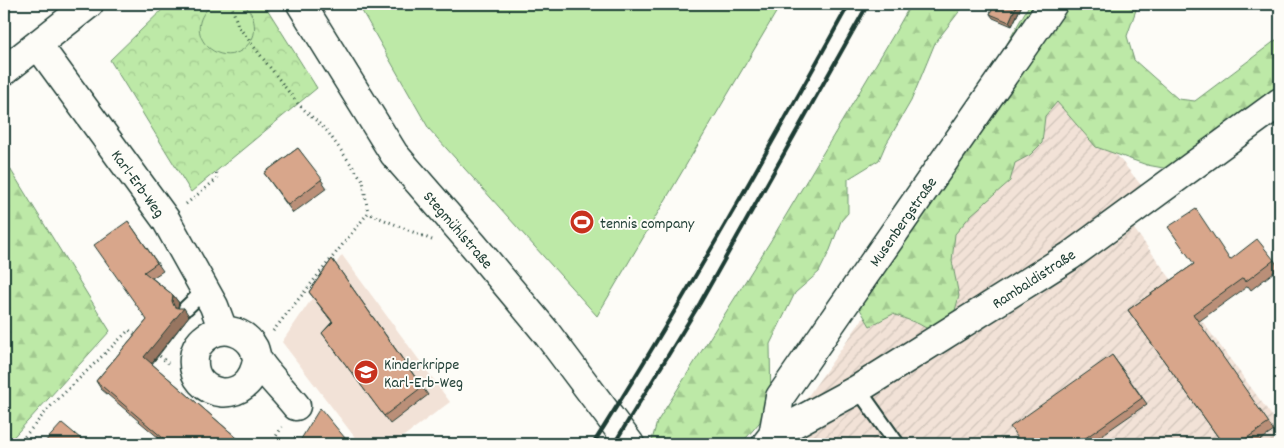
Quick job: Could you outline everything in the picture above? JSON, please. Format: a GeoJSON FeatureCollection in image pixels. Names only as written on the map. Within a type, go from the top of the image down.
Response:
{"type":"FeatureCollection","features":[{"type":"Feature","properties":{"kind":"street"},"geometry":{"type":"LineString","coordinates":[[4,71],[89,4]]}},
{"type":"Feature","properties":{"kind":"street","name":"Stegmühlstraße"},"geometry":{"type":"LineString","coordinates":[[301,4],[394,154],[545,331],[630,444]]}},
{"type":"Feature","properties":{"kind":"street","name":"Musenbergstraße"},"geometry":{"type":"LineString","coordinates":[[769,440],[780,397],[1053,4]]}},
{"type":"Feature","properties":{"kind":"street","name":"Karl-Erb-Weg"},"geometry":{"type":"LineString","coordinates":[[38,45],[166,220],[195,299],[214,306],[223,330]]}},
{"type":"Feature","properties":{"kind":"street","name":"Rambaldistraße"},"geometry":{"type":"LineString","coordinates":[[769,440],[858,389],[1070,256],[1280,102]]}},
{"type":"Feature","properties":{"kind":"street"},"geometry":{"type":"LineString","coordinates":[[255,354],[255,371],[250,381],[242,388],[232,392],[221,393],[211,390],[202,383],[194,364],[195,354],[199,345],[213,332],[223,330],[241,334],[248,340],[255,354],[296,406]]}},
{"type":"Feature","properties":{"kind":"lane"},"geometry":{"type":"LineString","coordinates":[[858,389],[897,444]]}},
{"type":"Feature","properties":{"kind":"path"},"geometry":{"type":"LineString","coordinates":[[231,4],[238,26],[298,104],[327,131],[363,181],[368,213],[255,354]]}},
{"type":"Feature","properties":{"kind":"path"},"geometry":{"type":"LineString","coordinates":[[166,220],[217,179],[216,171]]}},
{"type":"Feature","properties":{"kind":"path"},"geometry":{"type":"LineString","coordinates":[[368,213],[457,251],[475,247]]}},
{"type":"Feature","properties":{"kind":"path"},"geometry":{"type":"LineString","coordinates":[[18,444],[51,406],[129,330],[143,341]]}},
{"type":"Feature","properties":{"kind":"path"},"geometry":{"type":"LineString","coordinates":[[150,347],[170,365],[194,364]]}},
{"type":"Feature","properties":{"kind":"shaded area"},"geometry":{"type":"Polygon","coordinates":[[[1043,64],[1158,206],[1132,226],[1280,427],[1280,444],[774,444],[1043,64]]]}},
{"type":"Feature","properties":{"kind":"shaded area","name":"Kinderkrippe Karl-Erb-Weg"},"geometry":{"type":"Polygon","coordinates":[[[342,255],[450,402],[393,444],[360,444],[282,342],[342,255]]]}},
{"type":"Feature","properties":{"kind":"green space"},"geometry":{"type":"Polygon","coordinates":[[[168,4],[264,4],[317,88],[191,192],[110,60],[168,4]]]}},
{"type":"Feature","properties":{"kind":"green space"},"geometry":{"type":"Polygon","coordinates":[[[213,4],[240,4],[248,9],[253,19],[254,35],[242,50],[230,55],[219,53],[209,48],[202,39],[199,28],[202,16],[213,4]]]}},
{"type":"Feature","properties":{"kind":"green space","name":"tennis company"},"geometry":{"type":"Polygon","coordinates":[[[358,4],[781,4],[597,316],[429,129],[358,4]]]}},
{"type":"Feature","properties":{"kind":"green space"},"geometry":{"type":"Polygon","coordinates":[[[911,4],[965,4],[935,43],[911,101],[879,160],[848,179],[848,213],[841,221],[819,272],[795,293],[770,344],[771,409],[741,444],[655,444],[652,440],[657,422],[770,242],[911,4]]]}},
{"type":"Feature","properties":{"kind":"green space"},"geometry":{"type":"Polygon","coordinates":[[[1028,4],[1138,4],[1127,36],[1134,60],[1178,99],[1195,101],[1280,37],[1280,94],[1174,170],[1147,165],[1096,147],[1057,102],[1045,116],[1042,143],[1030,155],[1015,163],[1010,181],[971,215],[955,234],[952,261],[959,296],[951,325],[933,332],[919,324],[893,314],[870,326],[858,306],[1028,4]]]}},
{"type":"Feature","properties":{"kind":"green space"},"geometry":{"type":"Polygon","coordinates":[[[4,159],[110,331],[7,444],[4,444],[4,159]]]}},
{"type":"Feature","properties":{"kind":"building"},"geometry":{"type":"Polygon","coordinates":[[[995,4],[1017,4],[1009,22],[990,14],[995,4]]]}},
{"type":"Feature","properties":{"kind":"building"},"geometry":{"type":"Polygon","coordinates":[[[298,148],[322,179],[288,205],[264,173],[298,148]]]}},
{"type":"Feature","properties":{"kind":"building"},"geometry":{"type":"Polygon","coordinates":[[[1196,209],[1230,260],[1257,239],[1274,260],[1245,282],[1243,278],[1193,314],[1269,423],[1238,444],[1223,444],[1128,310],[1194,264],[1168,227],[1196,209]]]}},
{"type":"Feature","properties":{"kind":"building"},"geometry":{"type":"Polygon","coordinates":[[[128,221],[157,263],[144,272],[173,295],[172,301],[174,306],[184,308],[144,357],[244,444],[170,444],[96,381],[147,320],[94,245],[128,221]]]}},
{"type":"Feature","properties":{"kind":"building"},"geometry":{"type":"Polygon","coordinates":[[[332,259],[422,387],[384,416],[322,333],[333,322],[309,292],[332,259]]]}},
{"type":"Feature","properties":{"kind":"building"},"geometry":{"type":"Polygon","coordinates":[[[1112,355],[1142,398],[1077,444],[1022,444],[1010,427],[1112,355]]]}},
{"type":"Feature","properties":{"kind":"building"},"geometry":{"type":"Polygon","coordinates":[[[320,408],[350,444],[298,444],[320,408]]]}},
{"type":"Feature","properties":{"kind":"building"},"geometry":{"type":"Polygon","coordinates":[[[62,423],[87,444],[43,444],[62,423]]]}},
{"type":"Feature","properties":{"kind":"railway"},"geometry":{"type":"LineString","coordinates":[[593,444],[692,281],[849,4]]}},
{"type":"Feature","properties":{"kind":"railway"},"geometry":{"type":"LineString","coordinates":[[614,444],[700,303],[868,4]]}},
{"type":"Feature","properties":{"kind":"place","name":"tennis company"},"geometry":{"type":"Point","coordinates":[582,222]}},
{"type":"Feature","properties":{"kind":"place","name":"Kinderkrippe Karl-Erb-Weg"},"geometry":{"type":"Point","coordinates":[366,372]}}]}
